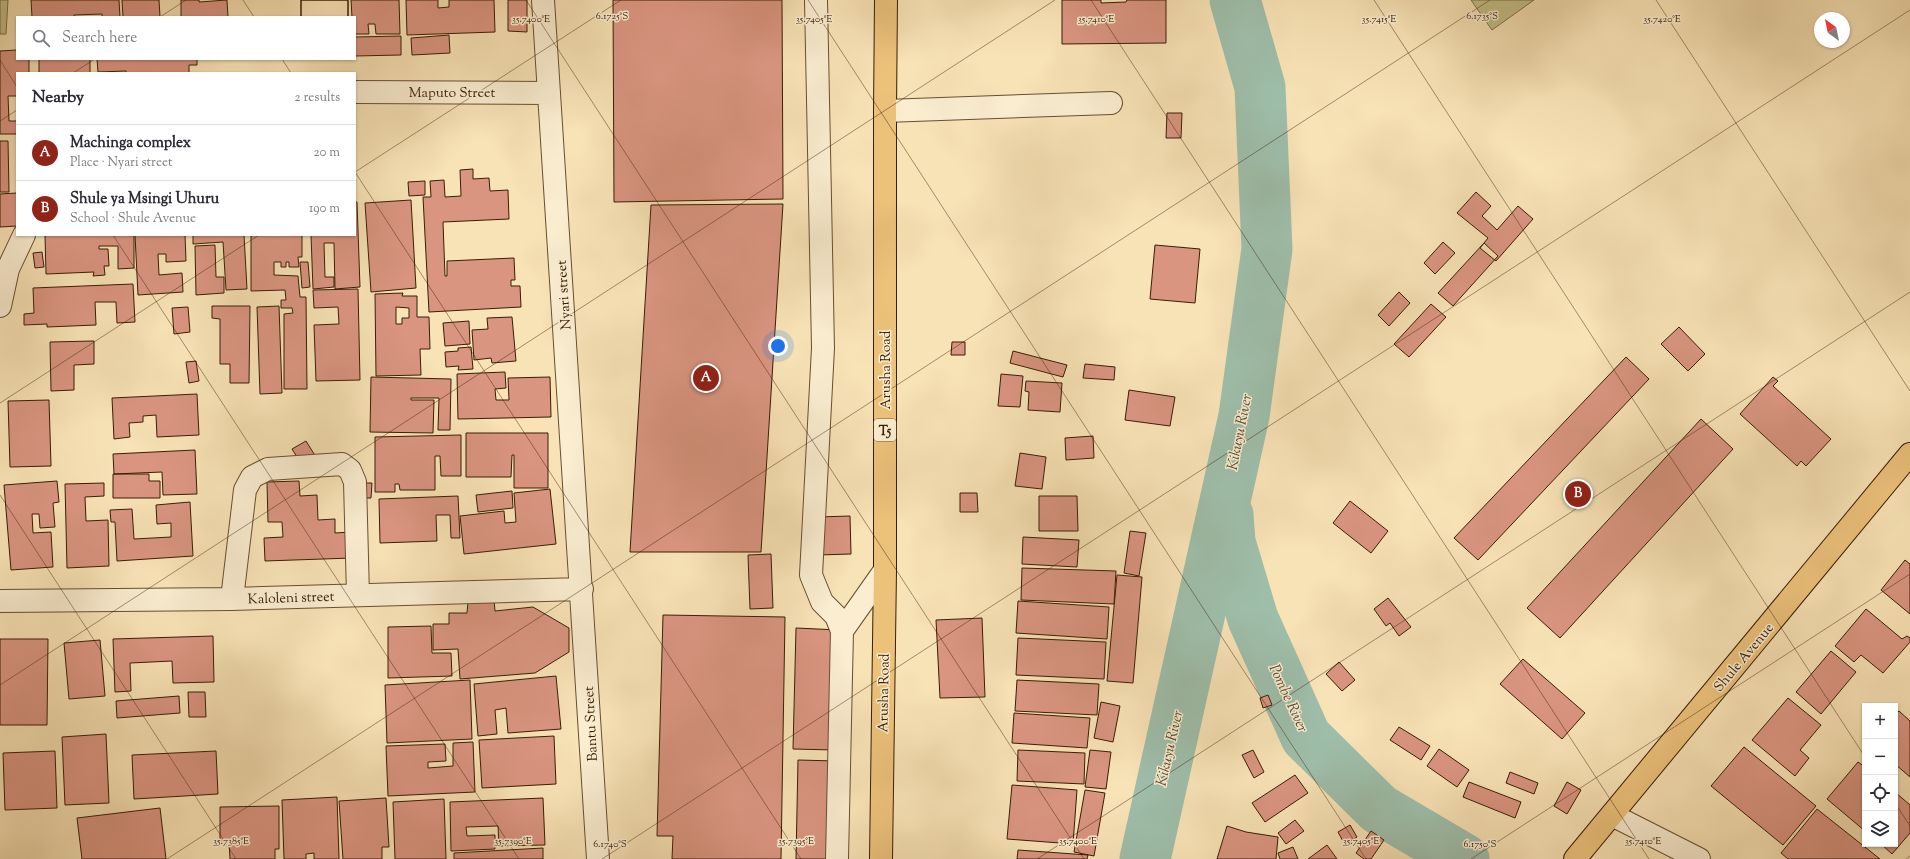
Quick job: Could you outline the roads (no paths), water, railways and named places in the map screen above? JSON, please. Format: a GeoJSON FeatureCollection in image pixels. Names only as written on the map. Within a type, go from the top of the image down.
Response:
{"type":"FeatureCollection","features":[{"type":"Feature","properties":{"kind":"main road","name":"Arusha Road"},"geometry":{"type":"LineString","coordinates":[[881,859],[885,570],[886,0]]}},
{"type":"Feature","properties":{"kind":"main road","name":"Shule Avenue"},"geometry":{"type":"LineString","coordinates":[[1576,858],[1910,454]]}},
{"type":"Feature","properties":{"kind":"street","name":"Nyari street"},"geometry":{"type":"LineString","coordinates":[[543,0],[582,589]]}},
{"type":"Feature","properties":{"kind":"street"},"geometry":{"type":"LineString","coordinates":[[816,0],[823,348],[811,575],[822,602],[836,616],[842,631],[837,859]]}},
{"type":"Feature","properties":{"kind":"street","name":"Maputo Street"},"geometry":{"type":"LineString","coordinates":[[356,92],[549,93]]}},
{"type":"Feature","properties":{"kind":"street"},"geometry":{"type":"LineString","coordinates":[[885,111],[1111,104]]}},
{"type":"Feature","properties":{"kind":"street"},"geometry":{"type":"LineString","coordinates":[[0,306],[8,269],[24,236]]}},
{"type":"Feature","properties":{"kind":"street"},"geometry":{"type":"LineString","coordinates":[[232,599],[245,490],[252,478],[268,469],[342,464],[350,470],[355,482],[358,596]]}},
{"type":"Feature","properties":{"kind":"street"},"geometry":{"type":"LineString","coordinates":[[842,631],[885,570]]}},
{"type":"Feature","properties":{"kind":"street","name":"Kaloleni street"},"geometry":{"type":"LineString","coordinates":[[0,601],[232,599],[582,589]]}},
{"type":"Feature","properties":{"kind":"street","name":"Bantu Street"},"geometry":{"type":"LineString","coordinates":[[582,589],[598,859]]}},
{"type":"Feature","properties":{"kind":"street"},"geometry":{"type":"LineString","coordinates":[[1612,815],[1698,859]]}},
{"type":"Feature","properties":{"kind":"waterway","name":"Kikuyu River"},"geometry":{"type":"LineString","coordinates":[[1145,859],[1244,416],[1267,249],[1260,87],[1235,0]]}},
{"type":"Feature","properties":{"kind":"waterway","name":"Pombe River"},"geometry":{"type":"LineString","coordinates":[[1228,515],[1230,542],[1253,619],[1306,737],[1379,809],[1464,859]]}},
{"type":"Feature","properties":{"kind":"place","name":"Machinga complex"},"geometry":{"type":"Point","coordinates":[706,378]}},
{"type":"Feature","properties":{"kind":"place","name":"Shule ya Msingi Uhuru"},"geometry":{"type":"Point","coordinates":[1578,494]}}]}
